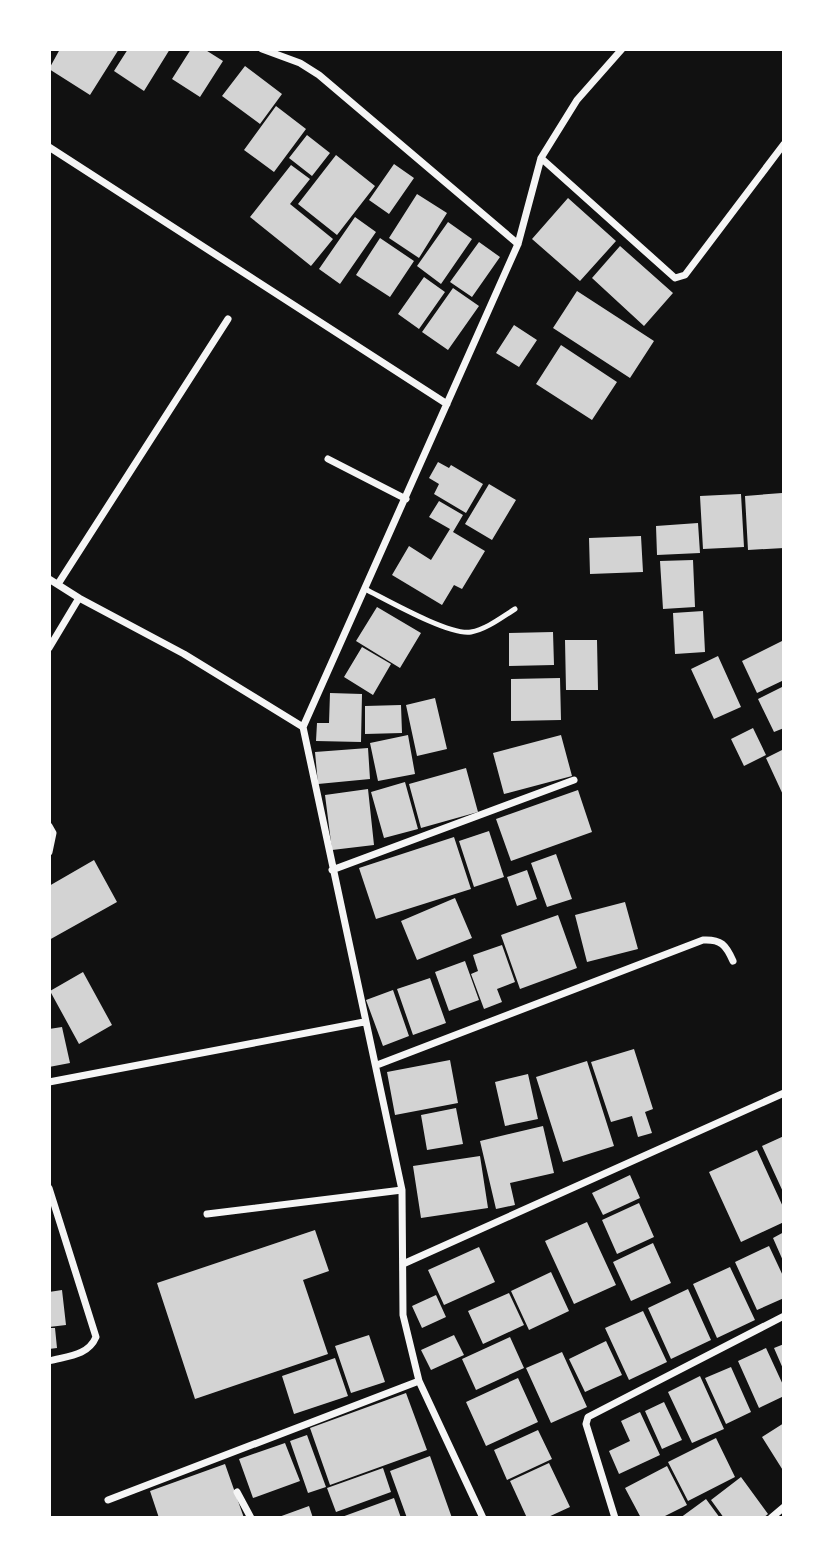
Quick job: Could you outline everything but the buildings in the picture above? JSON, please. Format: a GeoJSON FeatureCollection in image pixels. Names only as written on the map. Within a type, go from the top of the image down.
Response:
{"type":"FeatureCollection","features":[{"type":"Feature","properties":{"kind":"street"},"geometry":{"type":"LineString","coordinates":[[262,49],[300,63],[319,75],[519,244]]}},
{"type":"Feature","properties":{"kind":"street"},"geometry":{"type":"LineString","coordinates":[[480,1517],[419,1381],[403,1315],[402,1190],[303,727],[519,244],[541,158],[577,100],[622,49]]}},
{"type":"Feature","properties":{"kind":"street"},"geometry":{"type":"LineString","coordinates":[[541,158],[675,278],[685,275],[784,144]]}},
{"type":"Feature","properties":{"kind":"street"},"geometry":{"type":"LineString","coordinates":[[49,147],[447,404]]}},
{"type":"Feature","properties":{"kind":"street"},"geometry":{"type":"LineString","coordinates":[[58,584],[228,319]]}},
{"type":"Feature","properties":{"kind":"street"},"geometry":{"type":"LineString","coordinates":[[328,459],[405,499]]}},
{"type":"Feature","properties":{"kind":"street"},"geometry":{"type":"LineString","coordinates":[[49,579],[184,654],[303,727]]}},
{"type":"Feature","properties":{"kind":"street"},"geometry":{"type":"LineString","coordinates":[[49,648],[79,598]]}},
{"type":"Feature","properties":{"kind":"street"},"geometry":{"type":"LineString","coordinates":[[332,870],[574,780]]}},
{"type":"Feature","properties":{"kind":"street"},"geometry":{"type":"LineString","coordinates":[[49,826],[53,833],[49,852]]}},
{"type":"Feature","properties":{"kind":"street"},"geometry":{"type":"LineString","coordinates":[[377,1065],[703,940],[723,942],[733,961]]}},
{"type":"Feature","properties":{"kind":"street"},"geometry":{"type":"LineString","coordinates":[[49,1082],[364,1022]]}},
{"type":"Feature","properties":{"kind":"street"},"geometry":{"type":"LineString","coordinates":[[403,1264],[784,1093]]}},
{"type":"Feature","properties":{"kind":"street"},"geometry":{"type":"LineString","coordinates":[[49,1188],[50,1200],[96,1336],[84,1351],[49,1361]]}},
{"type":"Feature","properties":{"kind":"street"},"geometry":{"type":"LineString","coordinates":[[207,1214],[402,1190]]}},
{"type":"Feature","properties":{"kind":"street"},"geometry":{"type":"LineString","coordinates":[[615,1518],[586,1423],[590,1415],[784,1316]]}},
{"type":"Feature","properties":{"kind":"street"},"geometry":{"type":"LineString","coordinates":[[108,1500],[419,1381]]}},
{"type":"Feature","properties":{"kind":"street"},"geometry":{"type":"LineString","coordinates":[[237,1492],[251,1518]]}},
{"type":"Feature","properties":{"kind":"street"},"geometry":{"type":"LineString","coordinates":[[771,1518],[784,1507]]}},
{"type":"Feature","properties":{"kind":"lane"},"geometry":{"type":"LineString","coordinates":[[365,589],[448,629],[470,632],[515,609]]}}]}
